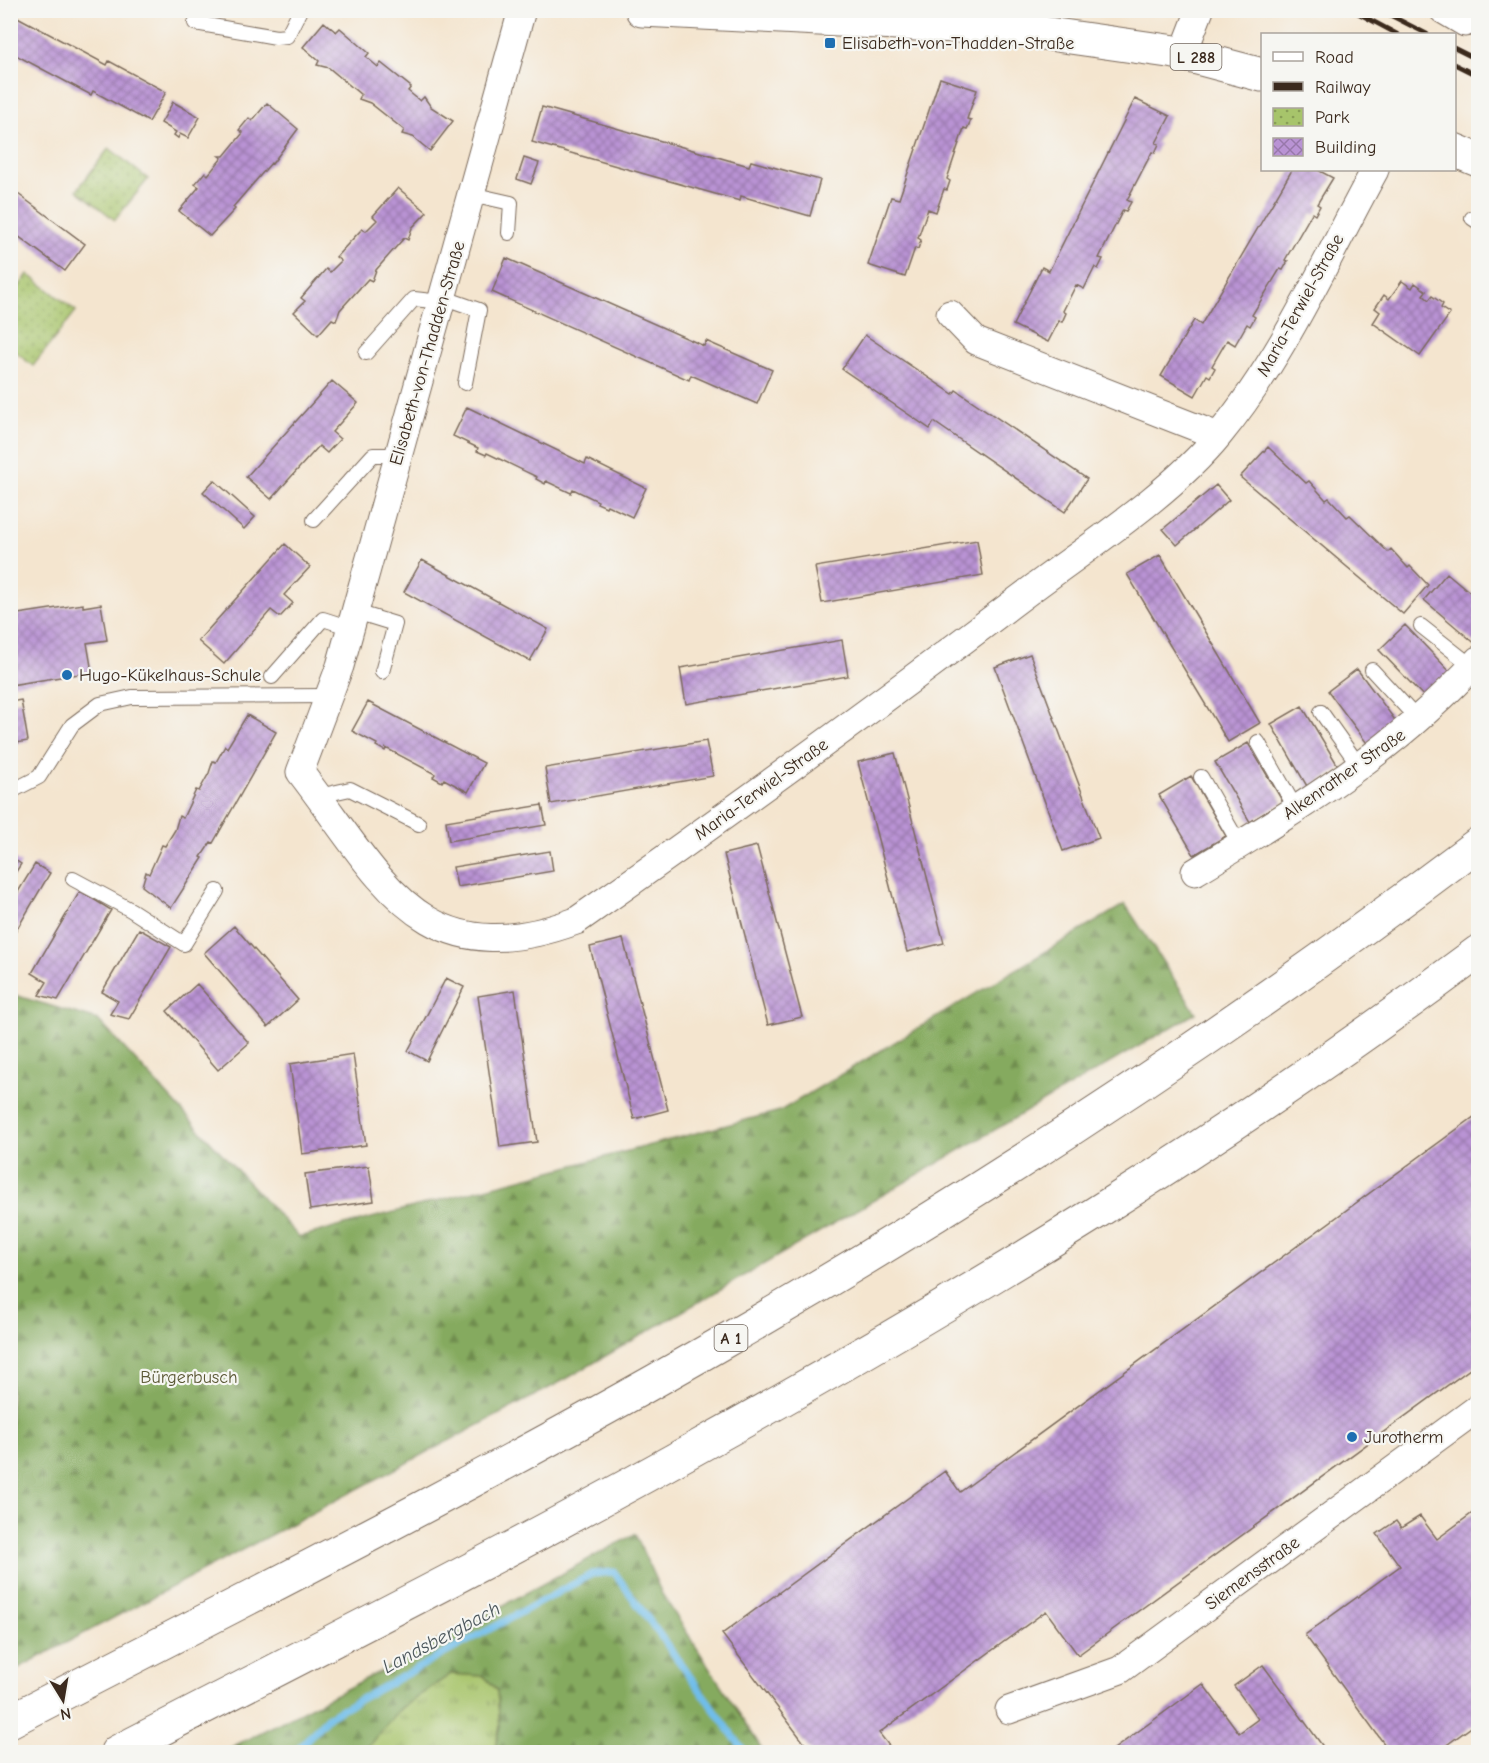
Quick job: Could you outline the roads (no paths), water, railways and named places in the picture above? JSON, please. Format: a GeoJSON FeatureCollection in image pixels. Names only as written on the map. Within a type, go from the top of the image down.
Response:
{"type":"FeatureCollection","features":[{"type":"Feature","properties":{"kind":"main road","name":"L 288"},"geometry":{"type":"LineString","coordinates":[[642,10],[947,18],[1183,54],[1261,74]]}},
{"type":"Feature","properties":{"kind":"main road"},"geometry":{"type":"LineString","coordinates":[[1456,150],[1479,160]]}},
{"type":"Feature","properties":{"kind":"main road","name":"A 1"},"geometry":{"type":"LineString","coordinates":[[10,1721],[559,1434],[724,1342],[888,1245],[1159,1073],[1479,844]]}},
{"type":"Feature","properties":{"kind":"main road"},"geometry":{"type":"LineString","coordinates":[[117,1752],[584,1509],[912,1325],[1180,1158],[1319,1066],[1479,952]]}},
{"type":"Feature","properties":{"kind":"street","name":"Elisabeth-von-Thadden-Straße"},"geometry":{"type":"LineString","coordinates":[[300,772],[330,696],[353,620],[522,10]]}},
{"type":"Feature","properties":{"kind":"street"},"geometry":{"type":"LineString","coordinates":[[1183,54],[1200,10]]}},
{"type":"Feature","properties":{"kind":"street","name":"Maria-Terwiel-Straße"},"geometry":{"type":"LineString","coordinates":[[300,772],[369,868],[401,901],[436,926],[463,935],[506,937],[551,930],[576,921],[875,707],[1144,504],[1202,454],[1218,436],[1268,367],[1373,171]]}},
{"type":"Feature","properties":{"kind":"street"},"geometry":{"type":"LineString","coordinates":[[950,314],[976,341],[1218,436]]}},
{"type":"Feature","properties":{"kind":"street","name":"Alkenrather Straße"},"geometry":{"type":"LineString","coordinates":[[1196,872],[1360,767],[1419,721],[1476,663]]}},
{"type":"Feature","properties":{"kind":"street","name":"Siemensstraße"},"geometry":{"type":"LineString","coordinates":[[1010,1710],[1120,1670],[1479,1408]]}},
{"type":"Feature","properties":{"kind":"lane"},"geometry":{"type":"LineString","coordinates":[[195,23],[276,37],[287,36],[300,10]]}},
{"type":"Feature","properties":{"kind":"lane"},"geometry":{"type":"LineString","coordinates":[[471,194],[511,203],[509,233]]}},
{"type":"Feature","properties":{"kind":"lane"},"geometry":{"type":"LineString","coordinates":[[366,353],[414,299],[441,300],[479,310],[465,383]]}},
{"type":"Feature","properties":{"kind":"lane"},"geometry":{"type":"LineString","coordinates":[[314,520],[373,455],[399,455]]}},
{"type":"Feature","properties":{"kind":"lane"},"geometry":{"type":"LineString","coordinates":[[272,677],[323,619],[395,624],[382,672]]}},
{"type":"Feature","properties":{"kind":"lane"},"geometry":{"type":"LineString","coordinates":[[1421,626],[1476,663]]}},
{"type":"Feature","properties":{"kind":"lane"},"geometry":{"type":"LineString","coordinates":[[1372,670],[1419,721]]}},
{"type":"Feature","properties":{"kind":"lane"},"geometry":{"type":"LineString","coordinates":[[10,792],[39,777],[72,725],[100,704],[132,697],[330,696]]}},
{"type":"Feature","properties":{"kind":"lane"},"geometry":{"type":"LineString","coordinates":[[1321,712],[1360,767]]}},
{"type":"Feature","properties":{"kind":"lane"},"geometry":{"type":"LineString","coordinates":[[1258,742],[1296,809]]}},
{"type":"Feature","properties":{"kind":"lane"},"geometry":{"type":"LineString","coordinates":[[1201,777],[1240,845]]}},
{"type":"Feature","properties":{"kind":"lane"},"geometry":{"type":"LineString","coordinates":[[319,796],[350,789],[419,824]]}},
{"type":"Feature","properties":{"kind":"lane"},"geometry":{"type":"LineString","coordinates":[[73,879],[131,910],[184,944],[217,891]]}},
{"type":"Feature","properties":{"kind":"waterway","name":"Landsbergbach"},"geometry":{"type":"LineString","coordinates":[[295,1752],[329,1716],[592,1574],[614,1572],[745,1752]]}},
{"type":"Feature","properties":{"kind":"railway"},"geometry":{"type":"LineString","coordinates":[[1352,10],[1395,33]]}},
{"type":"Feature","properties":{"kind":"railway"},"geometry":{"type":"LineString","coordinates":[[1380,10],[1425,33]]}},
{"type":"Feature","properties":{"kind":"railway"},"geometry":{"type":"LineString","coordinates":[[1456,49],[1478,60]]}},
{"type":"Feature","properties":{"kind":"railway"},"geometry":{"type":"LineString","coordinates":[[1456,65],[1478,76]]}},
{"type":"Feature","properties":{"kind":"place","name":"Elisabeth-von-Thadden-Straße"},"geometry":{"type":"Point","coordinates":[830,43]}},
{"type":"Feature","properties":{"kind":"place","name":"Hugo-Kükelhaus-Schule"},"geometry":{"type":"Point","coordinates":[67,675]}},
{"type":"Feature","properties":{"kind":"place","name":"Jurotherm"},"geometry":{"type":"Point","coordinates":[1352,1437]}},
{"type":"Feature","properties":{"kind":"park label","name":"Bürgerbusch"},"geometry":{"type":"Point","coordinates":[189,1377]}}]}
